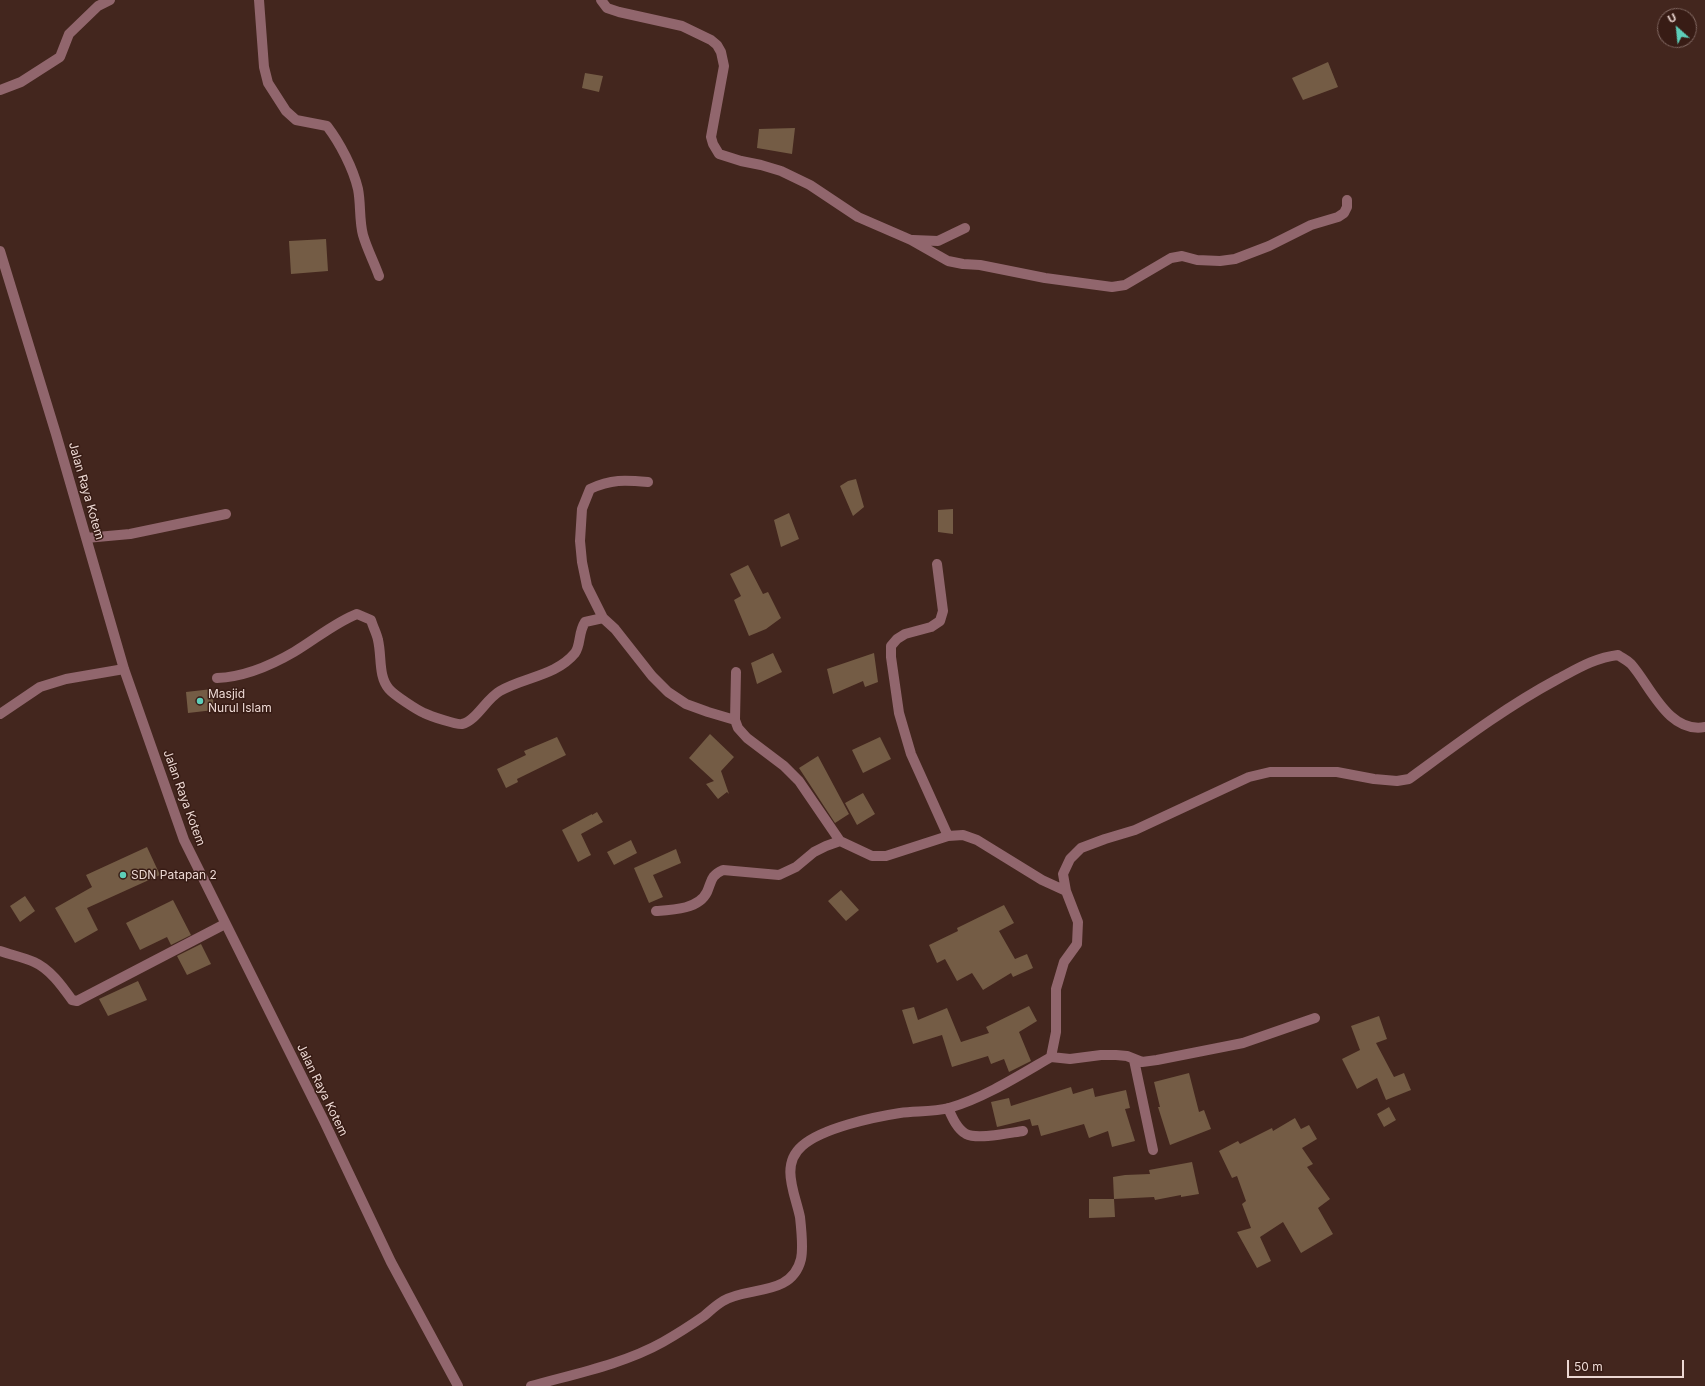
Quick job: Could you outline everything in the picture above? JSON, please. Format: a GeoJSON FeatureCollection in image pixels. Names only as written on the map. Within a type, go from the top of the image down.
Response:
{"type":"FeatureCollection","features":[{"type":"Feature","properties":{"kind":"street"},"geometry":{"type":"LineString","coordinates":[[0,90],[21,82],[60,57],[69,34],[98,6],[110,0]]}},
{"type":"Feature","properties":{"kind":"street"},"geometry":{"type":"LineString","coordinates":[[259,0],[264,67],[268,83],[286,111],[296,120],[327,126],[332,133],[349,166],[358,190],[359,214],[363,235],[379,276]]}},
{"type":"Feature","properties":{"kind":"street"},"geometry":{"type":"LineString","coordinates":[[601,0],[606,8],[682,26],[711,40],[717,45],[721,52],[724,66],[711,137],[713,144],[720,154],[781,171],[810,185],[858,218],[911,240],[948,261],[980,265],[1045,278],[1112,287],[1125,285],[1171,258],[1182,256],[1197,260],[1220,261],[1235,259],[1269,246],[1310,225],[1338,217],[1344,213],[1348,200]]}},
{"type":"Feature","properties":{"kind":"street"},"geometry":{"type":"LineString","coordinates":[[911,240],[938,241],[965,228]]}},
{"type":"Feature","properties":{"kind":"street","name":"Jalan Raya Kotem"},"geometry":{"type":"LineString","coordinates":[[0,251],[124,669],[184,840],[324,1121],[391,1262],[458,1386]]}},
{"type":"Feature","properties":{"kind":"street"},"geometry":{"type":"LineString","coordinates":[[648,482],[620,480],[602,483],[590,488],[582,509],[580,541],[582,562],[587,586],[603,618],[615,629],[652,676],[668,692],[686,704],[735,720]]}},
{"type":"Feature","properties":{"kind":"street"},"geometry":{"type":"LineString","coordinates":[[86,538],[130,534],[226,514]]}},
{"type":"Feature","properties":{"kind":"street"},"geometry":{"type":"LineString","coordinates":[[937,564],[943,611],[940,621],[931,627],[905,634],[897,639],[891,646],[891,657],[899,713],[911,754],[948,836]]}},
{"type":"Feature","properties":{"kind":"street"},"geometry":{"type":"LineString","coordinates":[[217,678],[238,676],[258,670],[294,652],[344,619],[357,614],[371,620],[382,659],[382,678],[390,691],[424,713],[460,725],[469,721],[490,698],[500,691],[541,675],[566,661],[578,648],[580,629],[585,622],[603,618]]}},
{"type":"Feature","properties":{"kind":"street"},"geometry":{"type":"LineString","coordinates":[[1051,1057],[1056,1032],[1056,989],[1064,962],[1078,944],[1078,922],[1066,891],[1063,874],[1070,859],[1081,848],[1135,830],[1249,777],[1270,772],[1337,772],[1374,779],[1396,781],[1409,779],[1485,724],[1527,696],[1580,667],[1602,657],[1618,655],[1630,663],[1645,683],[1655,700],[1671,717],[1685,725],[1700,728],[1705,727]]}},
{"type":"Feature","properties":{"kind":"street"},"geometry":{"type":"LineString","coordinates":[[0,714],[40,687],[66,679],[124,669]]}},
{"type":"Feature","properties":{"kind":"street"},"geometry":{"type":"LineString","coordinates":[[736,672],[735,720],[738,728],[747,738],[784,766],[799,781],[840,841],[872,856],[886,856],[948,836],[963,835],[977,840],[1042,880],[1066,891]]}},
{"type":"Feature","properties":{"kind":"street"},"geometry":{"type":"LineString","coordinates":[[656,911],[682,908],[704,898],[708,891],[710,882],[717,873],[723,870],[779,874],[796,867],[807,857],[826,846],[840,841]]}},
{"type":"Feature","properties":{"kind":"street"},"geometry":{"type":"LineString","coordinates":[[0,951],[34,962],[48,972],[62,986],[72,1000],[77,1001],[226,924]]}},
{"type":"Feature","properties":{"kind":"street"},"geometry":{"type":"LineString","coordinates":[[531,1386],[578,1373],[643,1352],[686,1328],[723,1301],[738,1294],[772,1288],[791,1276],[801,1258],[800,1218],[792,1190],[789,1171],[795,1154],[802,1146],[815,1137],[867,1119],[899,1113],[948,1108],[987,1093],[1051,1057],[1070,1059],[1101,1055],[1116,1055],[1127,1056],[1142,1062],[1157,1060],[1243,1043],[1315,1018]]}},
{"type":"Feature","properties":{"kind":"street"},"geometry":{"type":"LineString","coordinates":[[1134,1060],[1153,1150]]}},
{"type":"Feature","properties":{"kind":"street"},"geometry":{"type":"LineString","coordinates":[[948,1108],[959,1128],[966,1134],[975,1136],[1023,1131]]}},
{"type":"Feature","properties":{"kind":"building"},"geometry":{"type":"Polygon","coordinates":[[[1328,62],[1338,87],[1303,100],[1292,78],[1328,62]]]}},
{"type":"Feature","properties":{"kind":"building"},"geometry":{"type":"Polygon","coordinates":[[[585,73],[603,76],[599,92],[582,88],[585,73]]]}},
{"type":"Feature","properties":{"kind":"building"},"geometry":{"type":"Polygon","coordinates":[[[795,128],[792,154],[757,148],[759,129],[795,128]]]}},
{"type":"Feature","properties":{"kind":"building"},"geometry":{"type":"Polygon","coordinates":[[[326,239],[328,271],[291,274],[289,241],[326,239]]]}},
{"type":"Feature","properties":{"kind":"building"},"geometry":{"type":"Polygon","coordinates":[[[856,479],[864,507],[853,516],[840,486],[848,481],[856,479]]]}},
{"type":"Feature","properties":{"kind":"building"},"geometry":{"type":"Polygon","coordinates":[[[953,509],[953,534],[938,532],[938,510],[953,509]]]}},
{"type":"Feature","properties":{"kind":"building"},"geometry":{"type":"Polygon","coordinates":[[[789,513],[799,539],[781,547],[774,520],[789,513]]]}},
{"type":"Feature","properties":{"kind":"building"},"geometry":{"type":"Polygon","coordinates":[[[748,565],[763,594],[768,592],[781,618],[766,629],[749,636],[734,600],[741,596],[730,574],[748,565]]]}},
{"type":"Feature","properties":{"kind":"building"},"geometry":{"type":"Polygon","coordinates":[[[773,653],[782,672],[757,684],[751,663],[773,653]]]}},
{"type":"Feature","properties":{"kind":"building"},"geometry":{"type":"Polygon","coordinates":[[[874,653],[878,682],[865,687],[863,681],[833,694],[827,669],[874,653]]]}},
{"type":"Feature","properties":{"kind":"building","name":"Masjid Nurul Islam"},"geometry":{"type":"Polygon","coordinates":[[[212,689],[214,710],[188,713],[186,692],[212,689]]]}},
{"type":"Feature","properties":{"kind":"building"},"geometry":{"type":"Polygon","coordinates":[[[710,734],[734,757],[721,771],[729,794],[727,792],[718,799],[706,784],[714,781],[689,758],[710,734]]]}},
{"type":"Feature","properties":{"kind":"building"},"geometry":{"type":"Polygon","coordinates":[[[557,737],[566,755],[517,779],[518,782],[506,788],[497,769],[526,755],[524,751],[557,737]]]}},
{"type":"Feature","properties":{"kind":"building"},"geometry":{"type":"Polygon","coordinates":[[[880,737],[891,759],[863,773],[852,750],[880,737]]]}},
{"type":"Feature","properties":{"kind":"building"},"geometry":{"type":"Polygon","coordinates":[[[818,756],[849,814],[835,823],[799,768],[818,756]]]}},
{"type":"Feature","properties":{"kind":"building"},"geometry":{"type":"Polygon","coordinates":[[[863,793],[875,814],[857,825],[845,803],[863,793]]]}},
{"type":"Feature","properties":{"kind":"building"},"geometry":{"type":"Polygon","coordinates":[[[597,812],[603,822],[581,834],[591,855],[578,862],[562,830],[597,812]]]}},
{"type":"Feature","properties":{"kind":"building"},"geometry":{"type":"Polygon","coordinates":[[[631,840],[637,853],[614,865],[607,852],[631,840]]]}},
{"type":"Feature","properties":{"kind":"building","name":"SDN Patapan 2"},"geometry":{"type":"Polygon","coordinates":[[[147,847],[160,875],[87,908],[98,930],[75,943],[55,908],[92,887],[86,875],[147,847]]]}},
{"type":"Feature","properties":{"kind":"building"},"geometry":{"type":"Polygon","coordinates":[[[676,849],[681,863],[653,875],[663,897],[649,903],[634,868],[676,849]]]}},
{"type":"Feature","properties":{"kind":"building"},"geometry":{"type":"Polygon","coordinates":[[[841,890],[859,910],[846,921],[828,901],[841,890]]]}},
{"type":"Feature","properties":{"kind":"building"},"geometry":{"type":"Polygon","coordinates":[[[25,896],[35,911],[20,922],[10,906],[25,896]]]}},
{"type":"Feature","properties":{"kind":"building","name":"SDN Patapan 2"},"geometry":{"type":"Polygon","coordinates":[[[173,900],[191,935],[171,945],[167,937],[140,950],[126,923],[173,900]]]}},
{"type":"Feature","properties":{"kind":"building"},"geometry":{"type":"Polygon","coordinates":[[[1004,905],[1014,923],[999,931],[1015,959],[1027,954],[1033,968],[1013,977],[1011,973],[983,990],[972,973],[957,981],[945,959],[937,963],[929,945],[958,931],[957,928],[1004,905]]]}},
{"type":"Feature","properties":{"kind":"building"},"geometry":{"type":"Polygon","coordinates":[[[201,944],[211,964],[187,975],[177,956],[201,944]]]}},
{"type":"Feature","properties":{"kind":"building"},"geometry":{"type":"Polygon","coordinates":[[[138,981],[147,1000],[108,1016],[99,999],[138,981]]]}},
{"type":"Feature","properties":{"kind":"building"},"geometry":{"type":"Polygon","coordinates":[[[1029,1006],[1037,1021],[1019,1032],[1031,1061],[1009,1072],[1004,1059],[991,1064],[988,1056],[952,1067],[942,1035],[913,1044],[902,1010],[914,1007],[918,1020],[947,1008],[961,1042],[989,1033],[986,1027],[1029,1006]]]}},
{"type":"Feature","properties":{"kind":"building"},"geometry":{"type":"Polygon","coordinates":[[[1379,1016],[1387,1039],[1376,1043],[1394,1077],[1404,1073],[1411,1090],[1386,1100],[1377,1078],[1357,1089],[1342,1059],[1360,1050],[1351,1026],[1379,1016]]]}},
{"type":"Feature","properties":{"kind":"building"},"geometry":{"type":"Polygon","coordinates":[[[1189,1073],[1199,1112],[1204,1110],[1211,1129],[1170,1145],[1158,1107],[1160,1107],[1154,1082],[1189,1073]]]}},
{"type":"Feature","properties":{"kind":"building"},"geometry":{"type":"Polygon","coordinates":[[[1071,1087],[1073,1094],[1093,1088],[1095,1097],[1126,1090],[1130,1108],[1125,1109],[1135,1141],[1112,1147],[1108,1131],[1089,1138],[1084,1124],[1041,1136],[1038,1125],[1032,1126],[1030,1119],[997,1127],[991,1102],[1009,1098],[1011,1106],[1071,1087]]]}},
{"type":"Feature","properties":{"kind":"building"},"geometry":{"type":"Polygon","coordinates":[[[1389,1107],[1396,1120],[1384,1127],[1377,1114],[1389,1107]]]}},
{"type":"Feature","properties":{"kind":"building"},"geometry":{"type":"Polygon","coordinates":[[[1295,1118],[1301,1129],[1309,1125],[1317,1139],[1302,1148],[1313,1164],[1307,1167],[1330,1199],[1318,1208],[1333,1234],[1301,1253],[1283,1222],[1260,1237],[1271,1261],[1257,1268],[1237,1232],[1251,1228],[1242,1204],[1246,1201],[1237,1176],[1232,1178],[1219,1151],[1238,1141],[1240,1144],[1272,1128],[1273,1131],[1295,1118]]]}},
{"type":"Feature","properties":{"kind":"building"},"geometry":{"type":"Polygon","coordinates":[[[1192,1162],[1199,1194],[1181,1197],[1181,1195],[1155,1200],[1154,1197],[1114,1199],[1113,1177],[1150,1174],[1149,1170],[1192,1162]]]}},
{"type":"Feature","properties":{"kind":"building"},"geometry":{"type":"Polygon","coordinates":[[[1089,1199],[1114,1199],[1115,1217],[1089,1218],[1089,1199]]]}},
{"type":"Feature","properties":{"kind":"place","name":"Masjid Nurul Islam"},"geometry":{"type":"Point","coordinates":[200,701]}},
{"type":"Feature","properties":{"kind":"place","name":"SDN Patapan 2"},"geometry":{"type":"Point","coordinates":[123,875]}}]}
